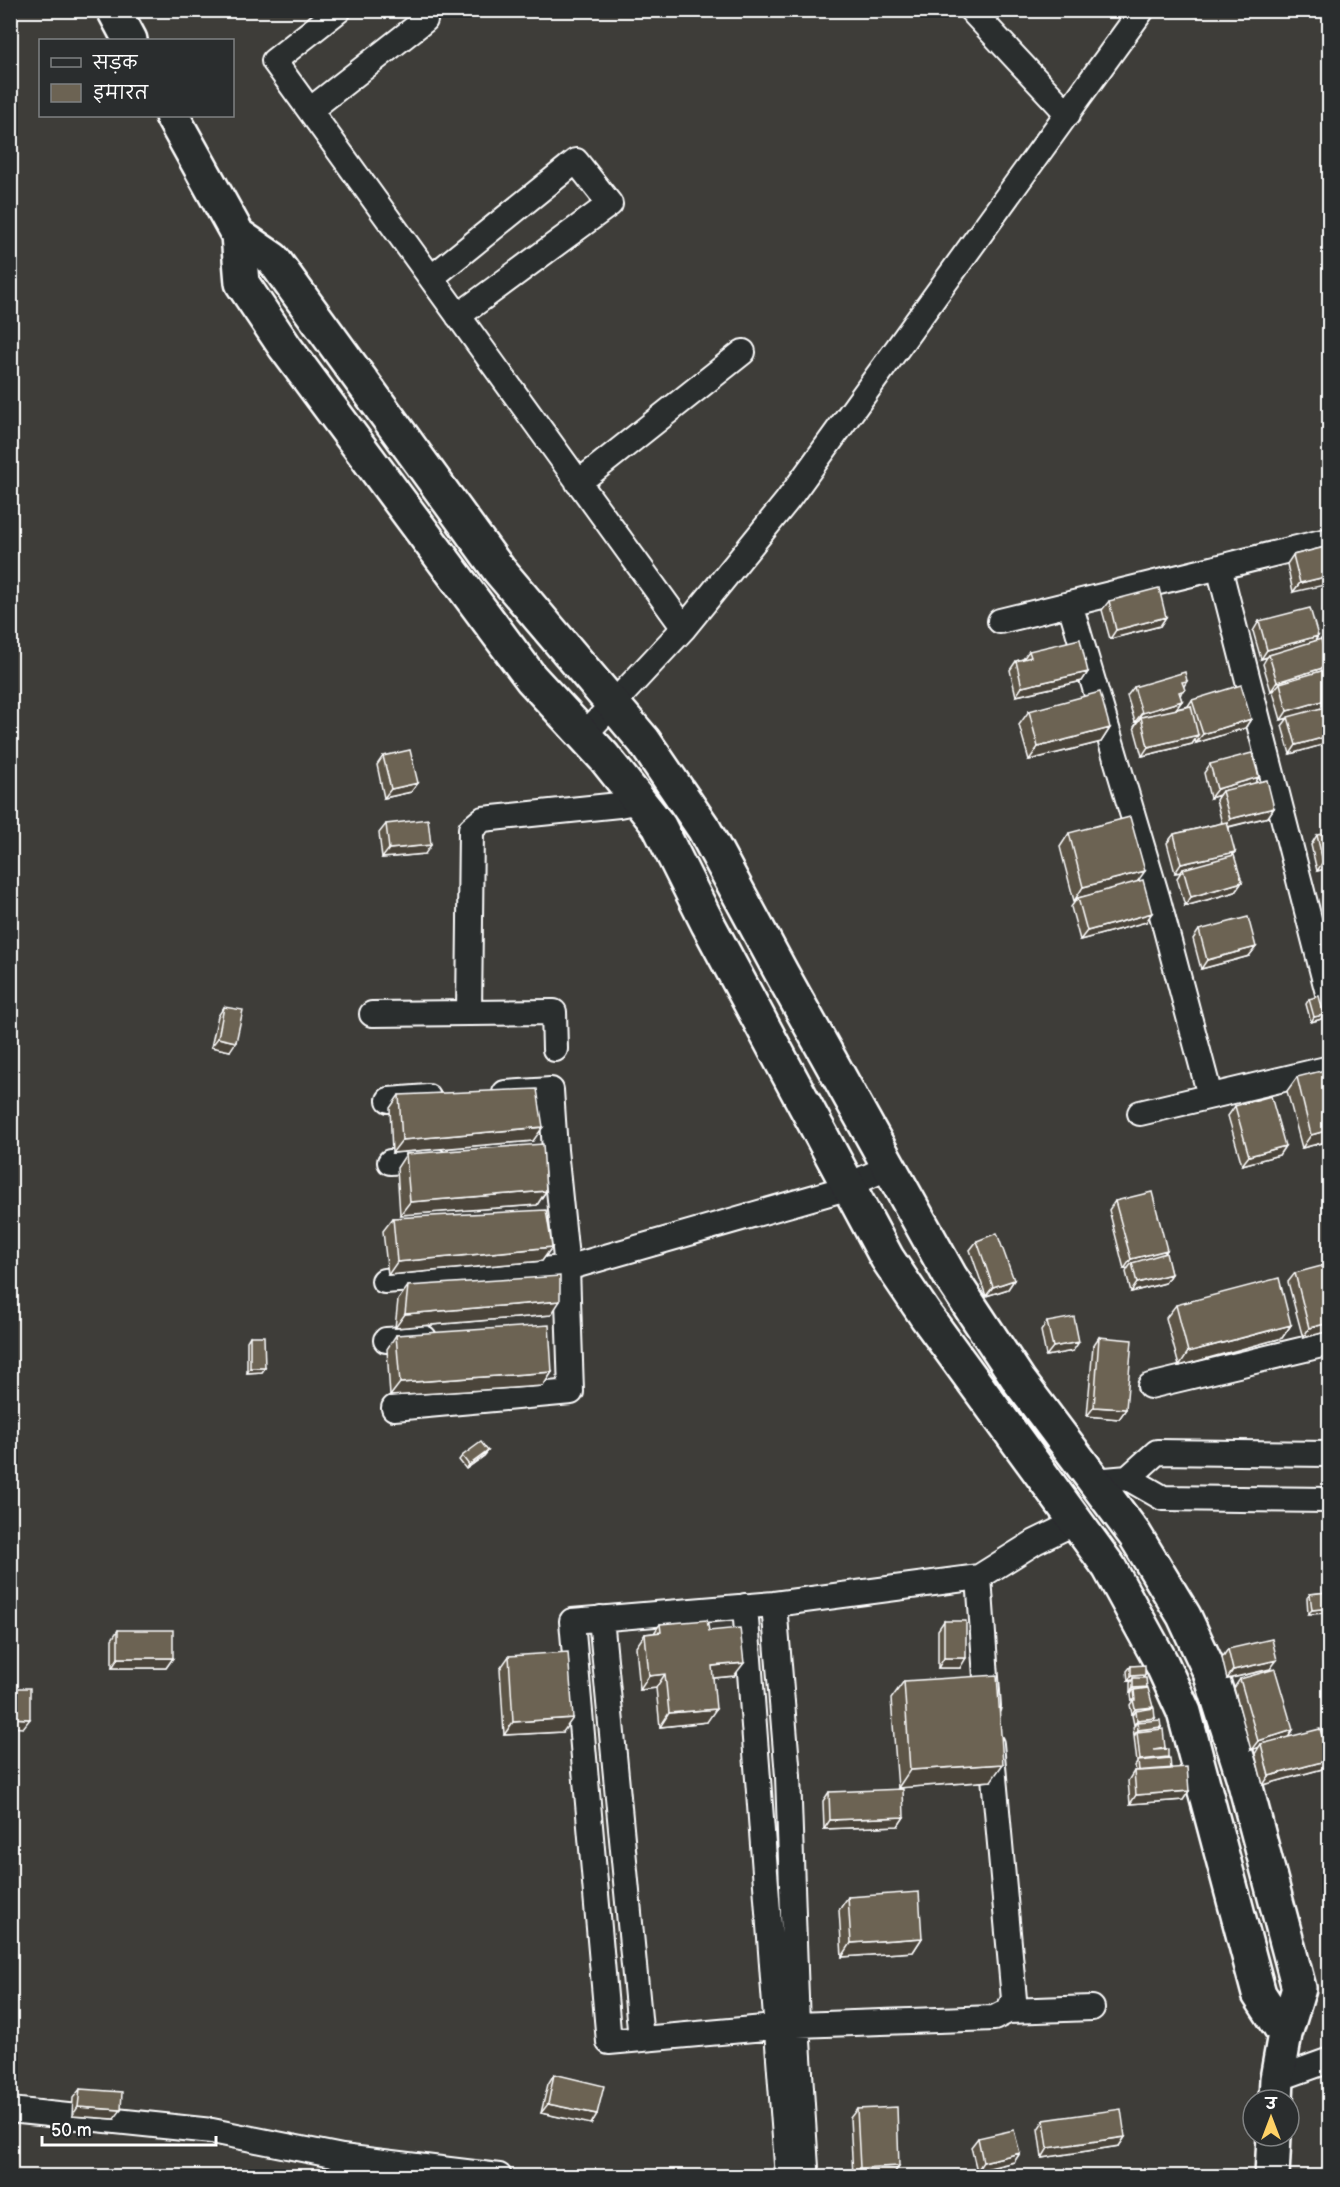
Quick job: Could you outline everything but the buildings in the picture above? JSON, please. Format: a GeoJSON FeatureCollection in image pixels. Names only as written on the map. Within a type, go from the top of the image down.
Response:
{"type":"FeatureCollection","features":[{"type":"Feature","properties":{"kind":"street"},"geometry":{"type":"LineString","coordinates":[[114,10],[129,39]]}},
{"type":"Feature","properties":{"kind":"street"},"geometry":{"type":"LineString","coordinates":[[339,10],[274,61],[684,628]]}},
{"type":"Feature","properties":{"kind":"street"},"geometry":{"type":"LineString","coordinates":[[971,10],[1068,114]]}},
{"type":"Feature","properties":{"kind":"street"},"geometry":{"type":"LineString","coordinates":[[584,735],[684,628],[788,501],[1143,10]]}},
{"type":"Feature","properties":{"kind":"street"},"geometry":{"type":"LineString","coordinates":[[309,110],[425,20]]}},
{"type":"Feature","properties":{"kind":"street"},"geometry":{"type":"LineString","coordinates":[[173,117],[238,235],[242,283],[285,347],[531,678],[604,757],[659,826],[708,924],[887,1258],[926,1316],[1109,1567],[1162,1664],[1184,1712],[1259,1994],[1286,2034]]}},
{"type":"Feature","properties":{"kind":"street"},"geometry":{"type":"LineString","coordinates":[[431,278],[576,161],[610,204],[458,316]]}},
{"type":"Feature","properties":{"kind":"street"},"geometry":{"type":"LineString","coordinates":[[238,235],[273,259],[500,570],[644,741],[704,829],[950,1275],[1020,1382],[1134,1534],[1184,1616],[1210,1672],[1243,1776],[1299,1988],[1286,2034],[1277,2088]]}},
{"type":"Feature","properties":{"kind":"street"},"geometry":{"type":"LineString","coordinates":[[578,483],[743,352]]}},
{"type":"Feature","properties":{"kind":"street"},"geometry":{"type":"LineString","coordinates":[[1000,621],[1329,540]]}},
{"type":"Feature","properties":{"kind":"street"},"geometry":{"type":"LineString","coordinates":[[1219,567],[1329,1001]]}},
{"type":"Feature","properties":{"kind":"street"},"geometry":{"type":"LineString","coordinates":[[1070,604],[1158,900],[1210,1096]]}},
{"type":"Feature","properties":{"kind":"street"},"geometry":{"type":"LineString","coordinates":[[469,1013],[471,829],[483,819],[639,801]]}},
{"type":"Feature","properties":{"kind":"street"},"geometry":{"type":"LineString","coordinates":[[372,1014],[554,1012],[555,1049]]}},
{"type":"Feature","properties":{"kind":"street"},"geometry":{"type":"LineString","coordinates":[[1140,1113],[1329,1068]]}},
{"type":"Feature","properties":{"kind":"street"},"geometry":{"type":"LineString","coordinates":[[394,1408],[571,1392],[559,1331],[567,1268],[550,1214],[543,1151],[551,1090],[482,1094]]}},
{"type":"Feature","properties":{"kind":"street"},"geometry":{"type":"LineString","coordinates":[[389,1100],[447,1096]]}},
{"type":"Feature","properties":{"kind":"street"},"geometry":{"type":"LineString","coordinates":[[390,1162],[461,1157]]}},
{"type":"Feature","properties":{"kind":"street"},"geometry":{"type":"LineString","coordinates":[[384,1281],[567,1268],[836,1191],[890,1167]]}},
{"type":"Feature","properties":{"kind":"street"},"geometry":{"type":"LineString","coordinates":[[386,1340],[444,1337]]}},
{"type":"Feature","properties":{"kind":"street"},"geometry":{"type":"LineString","coordinates":[[1150,1386],[1329,1343]]}},
{"type":"Feature","properties":{"kind":"street"},"geometry":{"type":"LineString","coordinates":[[1128,1478],[1157,1452],[1329,1454]]}},
{"type":"Feature","properties":{"kind":"street"},"geometry":{"type":"LineString","coordinates":[[1094,1481],[1128,1478],[1163,1498],[1329,1500]]}},
{"type":"Feature","properties":{"kind":"street"},"geometry":{"type":"LineString","coordinates":[[1076,1522],[1035,1542],[978,1577],[774,1604],[572,1621],[609,2042],[787,2026],[994,2018],[1008,2012],[1092,2008]]}},
{"type":"Feature","properties":{"kind":"street"},"geometry":{"type":"LineString","coordinates":[[978,1577],[1014,1999],[1008,2012]]}},
{"type":"Feature","properties":{"kind":"street"},"geometry":{"type":"LineString","coordinates":[[774,1604],[788,1776],[787,2164],[792,2176]]}},
{"type":"Feature","properties":{"kind":"street"},"geometry":{"type":"LineString","coordinates":[[745,1606],[787,2026],[806,2168],[801,2176]]}},
{"type":"Feature","properties":{"kind":"street"},"geometry":{"type":"LineString","coordinates":[[601,1618],[641,2039]]}},
{"type":"Feature","properties":{"kind":"street"},"geometry":{"type":"LineString","coordinates":[[1279,2088],[1329,2060]]}},
{"type":"Feature","properties":{"kind":"street"},"geometry":{"type":"LineString","coordinates":[[10,2110],[212,2131],[342,2157],[499,2176]]}},
{"type":"Feature","properties":{"kind":"street"},"geometry":{"type":"LineString","coordinates":[[1272,2176],[1273,2148]]}}]}
